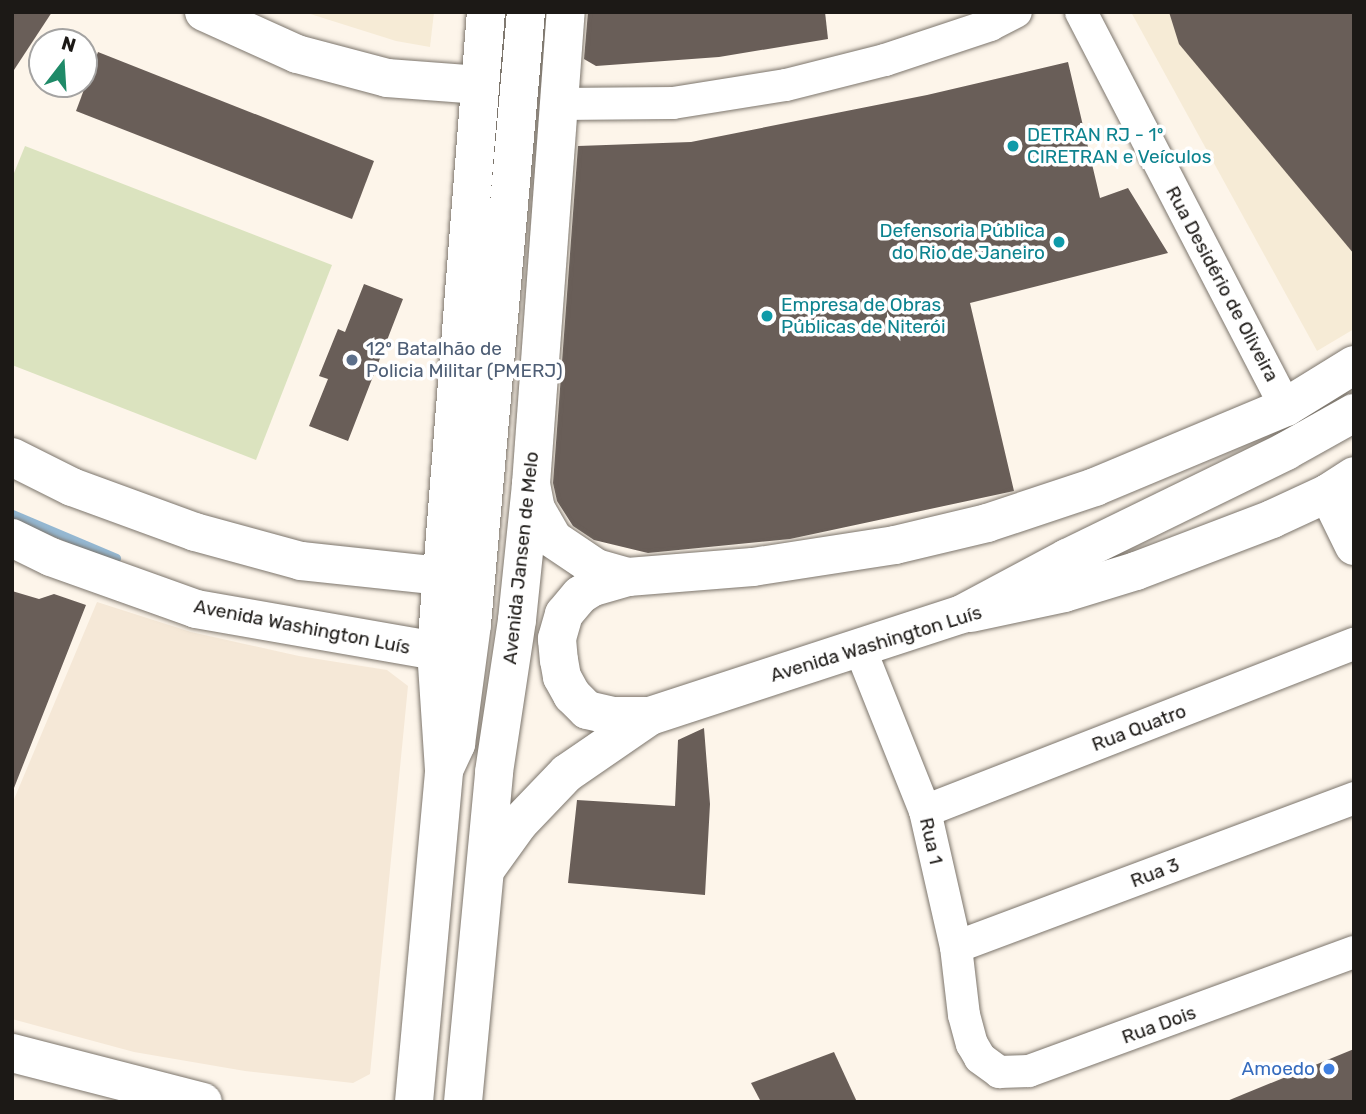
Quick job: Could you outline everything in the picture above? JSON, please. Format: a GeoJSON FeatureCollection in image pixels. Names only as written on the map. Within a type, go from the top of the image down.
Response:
{"type":"FeatureCollection","features":[{"type":"Feature","properties":{"kind":"main road"},"geometry":{"type":"LineString","coordinates":[[204,12],[297,54],[387,78],[480,85]]}},
{"type":"Feature","properties":{"kind":"main road"},"geometry":{"type":"LineString","coordinates":[[414,1102],[444,771],[436,651],[486,12]]}},
{"type":"Feature","properties":{"kind":"main road"},"geometry":{"type":"LineString","coordinates":[[444,771],[456,744],[486,479],[526,12]]}},
{"type":"Feature","properties":{"kind":"main road","name":"Avenida Jansen de Melo"},"geometry":{"type":"LineString","coordinates":[[463,1102],[494,772],[517,620],[531,484],[566,12]]}},
{"type":"Feature","properties":{"kind":"main road"},"geometry":{"type":"LineString","coordinates":[[650,716],[614,716],[587,710],[572,695],[562,677],[557,639],[564,614],[580,595],[593,587],[628,577],[792,561],[895,545],[987,523],[1095,487],[1286,407],[1354,365]]}},
{"type":"Feature","properties":{"kind":"main road"},"geometry":{"type":"LineString","coordinates":[[962,614],[1067,558],[1286,451],[1354,413]]}},
{"type":"Feature","properties":{"kind":"main road"},"geometry":{"type":"LineString","coordinates":[[12,457],[72,487],[195,532],[301,561],[442,576]]}},
{"type":"Feature","properties":{"kind":"main road"},"geometry":{"type":"LineString","coordinates":[[531,484],[536,509],[553,539],[596,568],[628,577]]}},
{"type":"Feature","properties":{"kind":"main road"},"geometry":{"type":"LineString","coordinates":[[1341,484],[1354,546]]}},
{"type":"Feature","properties":{"kind":"main road","name":"Avenida Washington Luís"},"geometry":{"type":"LineString","coordinates":[[484,871],[519,823],[567,773],[650,716],[962,614],[1064,593],[1136,571],[1223,539],[1341,484]]}},
{"type":"Feature","properties":{"kind":"main road","name":"Avenida Washington Luís"},"geometry":{"type":"LineString","coordinates":[[12,538],[51,557],[197,609],[436,651]]}},
{"type":"Feature","properties":{"kind":"main road"},"geometry":{"type":"LineString","coordinates":[[12,1053],[203,1102]]}},
{"type":"Feature","properties":{"kind":"street"},"geometry":{"type":"LineString","coordinates":[[559,104],[673,103],[786,85],[885,60],[990,25],[1016,12]]}},
{"type":"Feature","properties":{"kind":"street","name":"Rua Desidério de Oliveira"},"geometry":{"type":"LineString","coordinates":[[1081,12],[1286,407]]}},
{"type":"Feature","properties":{"kind":"street","name":"Rua Quatro"},"geometry":{"type":"LineString","coordinates":[[925,811],[1354,644]]}},
{"type":"Feature","properties":{"kind":"street","name":"Rua 1"},"geometry":{"type":"LineString","coordinates":[[859,646],[925,811],[956,947],[964,1015],[972,1044]]}},
{"type":"Feature","properties":{"kind":"street","name":"Rua 3"},"geometry":{"type":"LineString","coordinates":[[956,947],[1354,798]]}},
{"type":"Feature","properties":{"kind":"street","name":"Rua Dois"},"geometry":{"type":"LineString","coordinates":[[972,1044],[980,1058],[999,1072],[1029,1071],[1354,953]]}},
{"type":"Feature","properties":{"kind":"shaded area"},"geometry":{"type":"Polygon","coordinates":[[[304,12],[434,12],[430,47],[396,41],[304,12]]]}},
{"type":"Feature","properties":{"kind":"shaded area"},"geometry":{"type":"Polygon","coordinates":[[[1131,12],[1354,12],[1354,329],[1317,351],[1131,12]]]}},
{"type":"Feature","properties":{"kind":"shaded area"},"geometry":{"type":"Polygon","coordinates":[[[97,602],[191,632],[299,656],[387,670],[408,686],[370,1074],[353,1083],[245,1071],[134,1052],[12,1019],[12,804],[97,602]]]}},
{"type":"Feature","properties":{"kind":"green space"},"geometry":{"type":"Polygon","coordinates":[[[25,146],[332,265],[256,460],[12,365],[12,178],[25,146]]]}},
{"type":"Feature","properties":{"kind":"building"},"geometry":{"type":"Polygon","coordinates":[[[12,12],[52,12],[42,28],[28,28],[28,49],[12,73],[12,12]]]}},
{"type":"Feature","properties":{"kind":"building"},"geometry":{"type":"Polygon","coordinates":[[[588,12],[825,12],[828,39],[719,57],[596,66],[584,59],[588,12]]]}},
{"type":"Feature","properties":{"kind":"building"},"geometry":{"type":"Polygon","coordinates":[[[1169,12],[1354,12],[1354,254],[1179,44],[1169,12]]]}},
{"type":"Feature","properties":{"kind":"building"},"geometry":{"type":"Polygon","coordinates":[[[98,52],[374,161],[352,219],[76,111],[81,98],[98,98],[98,52]]]}},
{"type":"Feature","properties":{"kind":"building","name":"Empresa de Obras Públicas de Niterói"},"geometry":{"type":"Polygon","coordinates":[[[1068,62],[1100,198],[1128,188],[1168,253],[970,303],[1014,491],[790,539],[648,553],[594,540],[573,526],[557,501],[553,483],[578,146],[691,142],[927,95],[1068,62]]]}},
{"type":"Feature","properties":{"kind":"building"},"geometry":{"type":"Polygon","coordinates":[[[364,284],[403,299],[348,441],[309,426],[328,379],[319,376],[338,329],[345,332],[364,284]]]}},
{"type":"Feature","properties":{"kind":"building"},"geometry":{"type":"Polygon","coordinates":[[[12,591],[39,599],[54,594],[86,605],[14,788],[12,591]]]}},
{"type":"Feature","properties":{"kind":"building"},"geometry":{"type":"Polygon","coordinates":[[[704,728],[710,804],[705,895],[568,883],[577,800],[675,806],[678,740],[704,728]]]}},
{"type":"Feature","properties":{"kind":"building","name":"Amoedo"},"geometry":{"type":"Polygon","coordinates":[[[1354,1049],[1354,1102],[1227,1102],[1227,1101],[1354,1049]]]}},
{"type":"Feature","properties":{"kind":"building"},"geometry":{"type":"Polygon","coordinates":[[[834,1052],[857,1102],[761,1102],[751,1083],[834,1052]]]}},
{"type":"Feature","properties":{"kind":"waterway"},"geometry":{"type":"LineString","coordinates":[[12,514],[116,558]]}},
{"type":"Feature","properties":{"kind":"place","name":"DETRAN RJ - 1º CIRETRAN e Veículos"},"geometry":{"type":"Point","coordinates":[1013,146]}},
{"type":"Feature","properties":{"kind":"place","name":"Defensoria Pública do Rio de Janeiro"},"geometry":{"type":"Point","coordinates":[1059,242]}},
{"type":"Feature","properties":{"kind":"place","name":"Empresa de Obras Públicas de Niterói"},"geometry":{"type":"Point","coordinates":[767,316]}},
{"type":"Feature","properties":{"kind":"place","name":"12º Batalhão de Policia Militar (PMERJ)"},"geometry":{"type":"Point","coordinates":[352,360]}},
{"type":"Feature","properties":{"kind":"place","name":"Amoedo"},"geometry":{"type":"Point","coordinates":[1329,1069]}}]}
